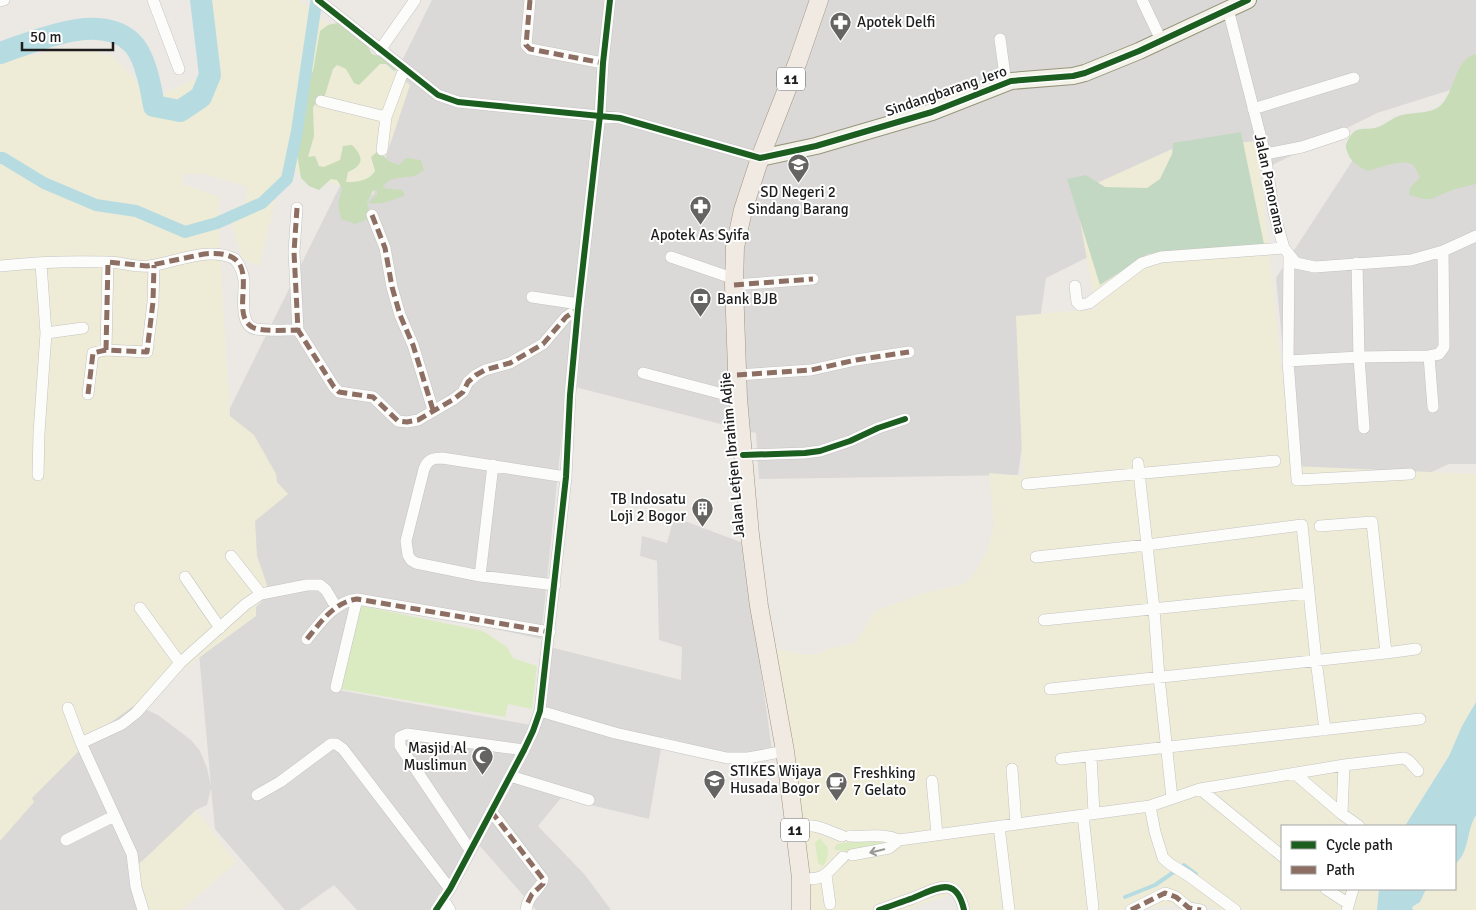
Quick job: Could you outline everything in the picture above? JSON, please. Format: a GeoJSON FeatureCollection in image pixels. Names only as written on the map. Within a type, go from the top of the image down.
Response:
{"type":"FeatureCollection","features":[{"type":"Feature","properties":{"kind":"main road","name":"Jalan Letjen Ibrahim Adjie"},"geometry":{"type":"LineString","coordinates":[[801,910],[801,878],[785,751],[756,583],[738,398],[734,282],[735,247],[743,210],[760,158],[798,61],[819,0]]}},
{"type":"Feature","properties":{"kind":"street"},"geometry":{"type":"LineString","coordinates":[[0,2],[4,0]]}},
{"type":"Feature","properties":{"kind":"street"},"geometry":{"type":"LineString","coordinates":[[154,0],[179,69]]}},
{"type":"Feature","properties":{"kind":"street"},"geometry":{"type":"LineString","coordinates":[[318,0],[438,95],[458,102],[620,118],[760,158]]}},
{"type":"Feature","properties":{"kind":"street"},"geometry":{"type":"LineString","coordinates":[[380,50],[416,0]]}},
{"type":"Feature","properties":{"kind":"street"},"geometry":{"type":"LineString","coordinates":[[530,0],[526,44],[530,49],[603,63]]}},
{"type":"Feature","properties":{"kind":"street"},"geometry":{"type":"LineString","coordinates":[[436,910],[524,750],[540,710],[566,477],[570,395],[578,307],[600,115],[603,63],[610,0]]}},
{"type":"Feature","properties":{"kind":"street"},"geometry":{"type":"LineString","coordinates":[[1142,0],[1161,40]]}},
{"type":"Feature","properties":{"kind":"street","name":"Sindangbarang Jero"},"geometry":{"type":"LineString","coordinates":[[760,158],[816,146],[932,112],[967,100],[1006,83],[1085,73],[1161,40],[1237,3]]}},
{"type":"Feature","properties":{"kind":"street","name":"Jalan Panorama"},"geometry":{"type":"LineString","coordinates":[[1237,3],[1253,109],[1265,154],[1274,212],[1286,251],[1288,361],[1297,480],[1410,474]]}},
{"type":"Feature","properties":{"kind":"street"},"geometry":{"type":"LineString","coordinates":[[1000,39],[1006,83]]}},
{"type":"Feature","properties":{"kind":"street"},"geometry":{"type":"LineString","coordinates":[[382,150],[386,117],[404,69]]}},
{"type":"Feature","properties":{"kind":"street"},"geometry":{"type":"LineString","coordinates":[[1253,109],[1354,78]]}},
{"type":"Feature","properties":{"kind":"street"},"geometry":{"type":"LineString","coordinates":[[321,101],[386,117]]}},
{"type":"Feature","properties":{"kind":"street"},"geometry":{"type":"LineString","coordinates":[[1265,154],[1302,147],[1344,133]]}},
{"type":"Feature","properties":{"kind":"street"},"geometry":{"type":"LineString","coordinates":[[297,208],[294,252],[298,330],[339,392],[373,397],[395,419],[402,422],[418,420],[454,399],[463,392],[468,382],[476,375],[485,370],[510,363],[543,344],[566,317],[578,307]]}},
{"type":"Feature","properties":{"kind":"street"},"geometry":{"type":"LineString","coordinates":[[372,215],[385,248],[392,287],[400,315],[413,345],[433,410]]}},
{"type":"Feature","properties":{"kind":"street"},"geometry":{"type":"LineString","coordinates":[[1075,286],[1077,302],[1080,305],[1090,303],[1142,262],[1161,257],[1286,251],[1296,263],[1315,267],[1411,260],[1443,251],[1476,236]]}},
{"type":"Feature","properties":{"kind":"street"},"geometry":{"type":"LineString","coordinates":[[1288,361],[1430,356],[1439,354],[1444,347],[1443,251]]}},
{"type":"Feature","properties":{"kind":"street"},"geometry":{"type":"LineString","coordinates":[[0,266],[108,262],[125,263],[133,266],[154,265],[212,253],[236,259],[242,270],[244,313],[248,324],[254,329],[298,330]]}},
{"type":"Feature","properties":{"kind":"street"},"geometry":{"type":"LineString","coordinates":[[671,257],[734,282],[813,279]]}},
{"type":"Feature","properties":{"kind":"street"},"geometry":{"type":"LineString","coordinates":[[106,350],[108,262]]}},
{"type":"Feature","properties":{"kind":"street"},"geometry":{"type":"LineString","coordinates":[[1357,263],[1359,357],[1364,428]]}},
{"type":"Feature","properties":{"kind":"street"},"geometry":{"type":"LineString","coordinates":[[38,475],[46,333],[41,264]]}},
{"type":"Feature","properties":{"kind":"street"},"geometry":{"type":"LineString","coordinates":[[88,394],[93,353],[106,350],[147,352],[153,302],[154,265]]}},
{"type":"Feature","properties":{"kind":"street"},"geometry":{"type":"LineString","coordinates":[[532,297],[578,307]]}},
{"type":"Feature","properties":{"kind":"street"},"geometry":{"type":"LineString","coordinates":[[46,333],[83,328]]}},
{"type":"Feature","properties":{"kind":"street"},"geometry":{"type":"LineString","coordinates":[[737,375],[811,370],[856,360],[909,352]]}},
{"type":"Feature","properties":{"kind":"street"},"geometry":{"type":"LineString","coordinates":[[1430,356],[1433,406]]}},
{"type":"Feature","properties":{"kind":"street"},"geometry":{"type":"LineString","coordinates":[[643,373],[738,398]]}},
{"type":"Feature","properties":{"kind":"street"},"geometry":{"type":"LineString","coordinates":[[744,455],[805,454],[820,451],[906,419]]}},
{"type":"Feature","properties":{"kind":"street"},"geometry":{"type":"LineString","coordinates":[[555,585],[480,576],[416,563],[408,555],[406,541],[424,469],[430,460],[442,458],[566,477]]}},
{"type":"Feature","properties":{"kind":"street"},"geometry":{"type":"LineString","coordinates":[[1027,484],[1139,468],[1275,461]]}},
{"type":"Feature","properties":{"kind":"street"},"geometry":{"type":"LineString","coordinates":[[480,576],[493,465]]}},
{"type":"Feature","properties":{"kind":"street"},"geometry":{"type":"LineString","coordinates":[[1139,468],[1172,798]]}},
{"type":"Feature","properties":{"kind":"street"},"geometry":{"type":"LineString","coordinates":[[1320,526],[1372,522],[1386,653]]}},
{"type":"Feature","properties":{"kind":"street"},"geometry":{"type":"LineString","coordinates":[[1036,557],[1302,526],[1325,730]]}},
{"type":"Feature","properties":{"kind":"street"},"geometry":{"type":"LineString","coordinates":[[231,556],[261,594]]}},
{"type":"Feature","properties":{"kind":"street"},"geometry":{"type":"LineString","coordinates":[[185,577],[220,628]]}},
{"type":"Feature","properties":{"kind":"street"},"geometry":{"type":"LineString","coordinates":[[81,743],[122,724],[136,713],[180,663],[246,604],[261,594],[307,585],[320,585],[326,590],[336,607]]}},
{"type":"Feature","properties":{"kind":"street"},"geometry":{"type":"LineString","coordinates":[[1044,620],[1309,593]]}},
{"type":"Feature","properties":{"kind":"street"},"geometry":{"type":"LineString","coordinates":[[307,639],[336,607],[343,602],[357,599],[550,632]]}},
{"type":"Feature","properties":{"kind":"street"},"geometry":{"type":"LineString","coordinates":[[336,687],[357,599]]}},
{"type":"Feature","properties":{"kind":"street"},"geometry":{"type":"LineString","coordinates":[[140,608],[180,663]]}},
{"type":"Feature","properties":{"kind":"street"},"geometry":{"type":"LineString","coordinates":[[1050,689],[1416,649]]}},
{"type":"Feature","properties":{"kind":"street"},"geometry":{"type":"LineString","coordinates":[[68,708],[81,743],[132,854],[136,887],[143,910]]}},
{"type":"Feature","properties":{"kind":"street"},"geometry":{"type":"LineString","coordinates":[[540,710],[615,733],[727,758],[748,758],[785,751]]}},
{"type":"Feature","properties":{"kind":"street"},"geometry":{"type":"LineString","coordinates":[[1061,759],[1420,718]]}},
{"type":"Feature","properties":{"kind":"street"},"geometry":{"type":"LineString","coordinates":[[470,850],[400,746],[400,737],[407,734],[524,750]]}},
{"type":"Feature","properties":{"kind":"street"},"geometry":{"type":"LineString","coordinates":[[257,796],[280,782],[331,744],[336,744],[343,749],[446,894],[450,910]]}},
{"type":"Feature","properties":{"kind":"street"},"geometry":{"type":"LineString","coordinates":[[1091,756],[1089,814],[1093,907]]}},
{"type":"Feature","properties":{"kind":"street"},"geometry":{"type":"LineString","coordinates":[[801,878],[810,880],[826,875],[848,856],[889,848],[899,840],[1150,806],[1200,789],[1344,765],[1404,758],[1418,771]]}},
{"type":"Feature","properties":{"kind":"street"},"geometry":{"type":"LineString","coordinates":[[1342,814],[1344,765]]}},
{"type":"Feature","properties":{"kind":"street"},"geometry":{"type":"LineString","coordinates":[[1012,770],[1016,824]]}},
{"type":"Feature","properties":{"kind":"street"},"geometry":{"type":"LineString","coordinates":[[1294,773],[1358,825]]}},
{"type":"Feature","properties":{"kind":"street"},"geometry":{"type":"LineString","coordinates":[[510,776],[590,800]]}},
{"type":"Feature","properties":{"kind":"street"},"geometry":{"type":"LineString","coordinates":[[932,780],[937,834]]}},
{"type":"Feature","properties":{"kind":"street"},"geometry":{"type":"LineString","coordinates":[[1200,789],[1281,855]]}},
{"type":"Feature","properties":{"kind":"street"},"geometry":{"type":"LineString","coordinates":[[1150,806],[1163,858],[1234,910]]}},
{"type":"Feature","properties":{"kind":"street"},"geometry":{"type":"LineString","coordinates":[[491,812],[543,879],[543,884],[528,898],[526,910]]}},
{"type":"Feature","properties":{"kind":"street"},"geometry":{"type":"LineString","coordinates":[[66,840],[114,816]]}},
{"type":"Feature","properties":{"kind":"street"},"geometry":{"type":"LineString","coordinates":[[795,827],[814,825],[846,836],[890,836],[899,840]]}},
{"type":"Feature","properties":{"kind":"street"},"geometry":{"type":"LineString","coordinates":[[999,826],[1009,910]]}},
{"type":"Feature","properties":{"kind":"street"},"geometry":{"type":"LineString","coordinates":[[826,875],[830,904]]}},
{"type":"Feature","properties":{"kind":"street"},"geometry":{"type":"LineString","coordinates":[[879,910],[939,887],[952,889],[959,894],[964,910]]}},
{"type":"Feature","properties":{"kind":"street"},"geometry":{"type":"LineString","coordinates":[[1327,890],[1348,907],[1353,890]]}},
{"type":"Feature","properties":{"kind":"street"},"geometry":{"type":"LineString","coordinates":[[1131,910],[1165,893],[1176,897],[1189,908],[1201,910]]}},
{"type":"Feature","properties":{"kind":"shaded area"},"geometry":{"type":"Polygon","coordinates":[[[203,0],[300,0],[314,13],[410,85],[373,195],[286,170],[280,182],[259,266],[242,258],[228,211],[246,203],[247,186],[204,174],[183,174],[183,184],[219,197],[220,254],[230,416],[254,435],[276,474],[277,482],[288,494],[255,521],[257,556],[267,585],[262,601],[256,607],[256,616],[99,731],[32,798],[34,802],[0,841],[0,56],[14,54],[33,56],[58,49],[75,48],[98,51],[102,55],[110,54],[153,98],[205,75],[203,0]]]}},
{"type":"Feature","properties":{"kind":"shaded area"},"geometry":{"type":"Polygon","coordinates":[[[432,0],[1476,0],[1476,82],[1377,113],[1046,278],[1018,475],[759,479],[756,433],[567,385],[541,639],[358,599],[338,690],[531,725],[465,852],[429,910],[357,910],[334,885],[299,910],[285,910],[215,829],[211,788],[207,805],[196,810],[186,825],[147,910],[0,910],[0,839],[59,738],[132,706],[145,709],[158,715],[191,740],[200,751],[207,768],[211,786],[185,499],[432,0]]]}},
{"type":"Feature","properties":{"kind":"shaded area"},"geometry":{"type":"Polygon","coordinates":[[[1476,121],[1476,464],[1449,464],[1408,483],[1295,477],[1276,278],[1364,143],[1476,121]]]}},
{"type":"Feature","properties":{"kind":"shaded area"},"geometry":{"type":"Polygon","coordinates":[[[1257,141],[1292,466],[1476,474],[1476,702],[1462,726],[1449,756],[1406,825],[1281,825],[1281,890],[1379,890],[1377,910],[1218,910],[1211,906],[1183,904],[1137,910],[962,910],[958,892],[906,910],[812,910],[777,649],[804,655],[817,654],[828,649],[855,643],[875,611],[925,593],[963,584],[973,576],[987,552],[994,525],[989,473],[1023,476],[1016,316],[1096,309],[1075,193],[1172,149],[1257,141]]]}},
{"type":"Feature","properties":{"kind":"shaded area"},"geometry":{"type":"Polygon","coordinates":[[[674,517],[743,543],[772,750],[734,756],[663,737],[649,819],[561,798],[538,826],[585,875],[611,910],[536,910],[479,845],[533,743],[550,647],[681,680],[682,647],[659,640],[657,561],[640,556],[642,536],[667,543],[674,517]]]}},
{"type":"Feature","properties":{"kind":"shaded area"},"geometry":{"type":"Polygon","coordinates":[[[196,810],[236,862],[182,910],[146,910],[137,866],[196,810]]]}},
{"type":"Feature","properties":{"kind":"shaded area"},"geometry":{"type":"Polygon","coordinates":[[[1476,815],[1476,910],[1413,910],[1412,907],[1420,902],[1426,890],[1456,890],[1456,863],[1463,858],[1472,821],[1476,815]]]}},
{"type":"Feature","properties":{"kind":"green space"},"geometry":{"type":"Polygon","coordinates":[[[337,23],[357,29],[372,54],[393,60],[397,67],[394,71],[386,64],[380,64],[359,85],[354,83],[346,69],[337,65],[333,69],[325,95],[313,107],[314,136],[308,157],[315,156],[319,166],[324,167],[340,160],[343,146],[352,145],[359,153],[360,160],[357,167],[348,172],[346,182],[354,182],[369,177],[375,171],[371,157],[378,151],[389,161],[399,165],[406,158],[421,160],[424,170],[409,177],[392,179],[386,184],[383,188],[402,190],[405,195],[396,199],[382,203],[368,203],[377,194],[377,190],[373,191],[367,202],[371,218],[355,224],[341,219],[338,204],[342,188],[337,180],[331,179],[319,190],[309,186],[301,178],[293,129],[295,111],[306,78],[313,71],[320,31],[328,25],[337,23]]]}},
{"type":"Feature","properties":{"kind":"green space"},"geometry":{"type":"Polygon","coordinates":[[[1476,54],[1476,184],[1455,189],[1431,199],[1424,199],[1409,195],[1410,188],[1420,177],[1414,166],[1399,163],[1368,171],[1352,161],[1346,149],[1351,135],[1361,129],[1378,127],[1402,115],[1434,110],[1446,98],[1459,68],[1469,57],[1476,54]]]}},
{"type":"Feature","properties":{"kind":"green space"},"geometry":{"type":"Polygon","coordinates":[[[1241,132],[1264,244],[1148,254],[1100,285],[1067,179],[1086,175],[1105,187],[1147,188],[1160,179],[1172,154],[1173,143],[1241,132]]]}},
{"type":"Feature","properties":{"kind":"green space"},"geometry":{"type":"Polygon","coordinates":[[[362,606],[483,631],[507,647],[513,658],[537,666],[532,709],[508,704],[505,717],[341,689],[358,610],[362,606]]]}},
{"type":"Feature","properties":{"kind":"green space"},"geometry":{"type":"Polygon","coordinates":[[[882,837],[890,840],[880,846],[863,850],[846,851],[834,849],[837,844],[882,837]]]}},
{"type":"Feature","properties":{"kind":"green space"},"geometry":{"type":"Polygon","coordinates":[[[820,838],[828,848],[827,860],[823,866],[818,863],[815,843],[820,838]]]}},
{"type":"Feature","properties":{"kind":"water"},"geometry":{"type":"Polygon","coordinates":[[[1476,702],[1476,815],[1466,847],[1456,863],[1456,825],[1406,825],[1449,756],[1462,726],[1476,702]]]}},
{"type":"Feature","properties":{"kind":"water"},"geometry":{"type":"Polygon","coordinates":[[[1379,890],[1426,890],[1420,902],[1412,907],[1413,910],[1377,910],[1379,890]]]}},
{"type":"Feature","properties":{"kind":"waterway"},"geometry":{"type":"LineString","coordinates":[[0,53],[49,36],[67,32],[102,29],[117,33],[136,47],[147,72],[154,106],[180,111],[201,97],[210,75],[201,0]]}},
{"type":"Feature","properties":{"kind":"waterway"},"geometry":{"type":"LineString","coordinates":[[0,158],[44,183],[96,205],[136,211],[185,232],[217,223],[262,203],[287,179],[297,131],[316,3]]}},
{"type":"Feature","properties":{"kind":"waterway"},"geometry":{"type":"LineString","coordinates":[[1125,897],[1155,885],[1184,865],[1196,874]]}},
{"type":"Feature","properties":{"kind":"marked path"},"geometry":{"type":"LineString","coordinates":[[530,0],[526,45],[530,49],[603,63]]}},
{"type":"Feature","properties":{"kind":"marked path"},"geometry":{"type":"LineString","coordinates":[[297,208],[294,252],[298,330],[339,392],[373,397],[398,421],[418,420],[454,399],[463,392],[468,382],[476,375],[485,370],[510,363],[543,344],[566,317],[578,309]]}},
{"type":"Feature","properties":{"kind":"marked path"},"geometry":{"type":"LineString","coordinates":[[372,215],[385,248],[392,287],[400,315],[413,345],[433,410]]}},
{"type":"Feature","properties":{"kind":"marked path"},"geometry":{"type":"LineString","coordinates":[[106,350],[108,262],[147,266],[204,254],[224,254],[236,260],[242,270],[243,308],[245,319],[252,327],[267,330],[298,330]]}},
{"type":"Feature","properties":{"kind":"marked path"},"geometry":{"type":"LineString","coordinates":[[88,394],[93,353],[106,350],[147,352],[153,302],[154,265]]}},
{"type":"Feature","properties":{"kind":"marked path"},"geometry":{"type":"LineString","coordinates":[[734,285],[813,279]]}},
{"type":"Feature","properties":{"kind":"marked path"},"geometry":{"type":"LineString","coordinates":[[737,375],[811,370],[856,360],[909,352]]}},
{"type":"Feature","properties":{"kind":"marked path"},"geometry":{"type":"LineString","coordinates":[[307,639],[322,620],[334,609],[341,604],[357,599],[550,632]]}},
{"type":"Feature","properties":{"kind":"marked path"},"geometry":{"type":"LineString","coordinates":[[491,811],[543,879],[543,884],[532,894],[527,904]]}},
{"type":"Feature","properties":{"kind":"marked path"},"geometry":{"type":"LineString","coordinates":[[1131,910],[1165,893],[1176,897],[1189,908],[1201,910]]}},
{"type":"Feature","properties":{"kind":"cycle path"},"geometry":{"type":"LineString","coordinates":[[318,0],[438,95],[458,102],[620,118],[760,158],[816,146],[932,112],[1011,81],[1073,76],[1085,73],[1139,51],[1248,0]]}},
{"type":"Feature","properties":{"kind":"cycle path"},"geometry":{"type":"LineString","coordinates":[[436,910],[450,889],[524,750],[540,711],[566,477],[570,395],[600,115],[603,63],[610,0]]}},
{"type":"Feature","properties":{"kind":"cycle path"},"geometry":{"type":"LineString","coordinates":[[743,455],[820,451],[905,419]]}},
{"type":"Feature","properties":{"kind":"cycle path"},"geometry":{"type":"LineString","coordinates":[[879,910],[944,887],[956,892],[964,910]]}},
{"type":"Feature","properties":{"kind":"place","name":"Apotek Delfi"},"geometry":{"type":"Point","coordinates":[841,41]}},
{"type":"Feature","properties":{"kind":"place","name":"SD Negeri 2 Sindang Barang"},"geometry":{"type":"Point","coordinates":[798,183]}},
{"type":"Feature","properties":{"kind":"place","name":"Apotek As Syifa"},"geometry":{"type":"Point","coordinates":[700,225]}},
{"type":"Feature","properties":{"kind":"place","name":"Bank BJB"},"geometry":{"type":"Point","coordinates":[701,318]}},
{"type":"Feature","properties":{"kind":"place","name":"TB Indosatu Loji 2 Bogor"},"geometry":{"type":"Point","coordinates":[702,527]}},
{"type":"Feature","properties":{"kind":"place","name":"Masjid Al Muslimun"},"geometry":{"type":"Point","coordinates":[483,776]}},
{"type":"Feature","properties":{"kind":"place","name":"STIKES Wijaya Husada Bogor"},"geometry":{"type":"Point","coordinates":[714,799]}},
{"type":"Feature","properties":{"kind":"place","name":"Freshking 7 Gelato"},"geometry":{"type":"Point","coordinates":[837,801]}}]}
